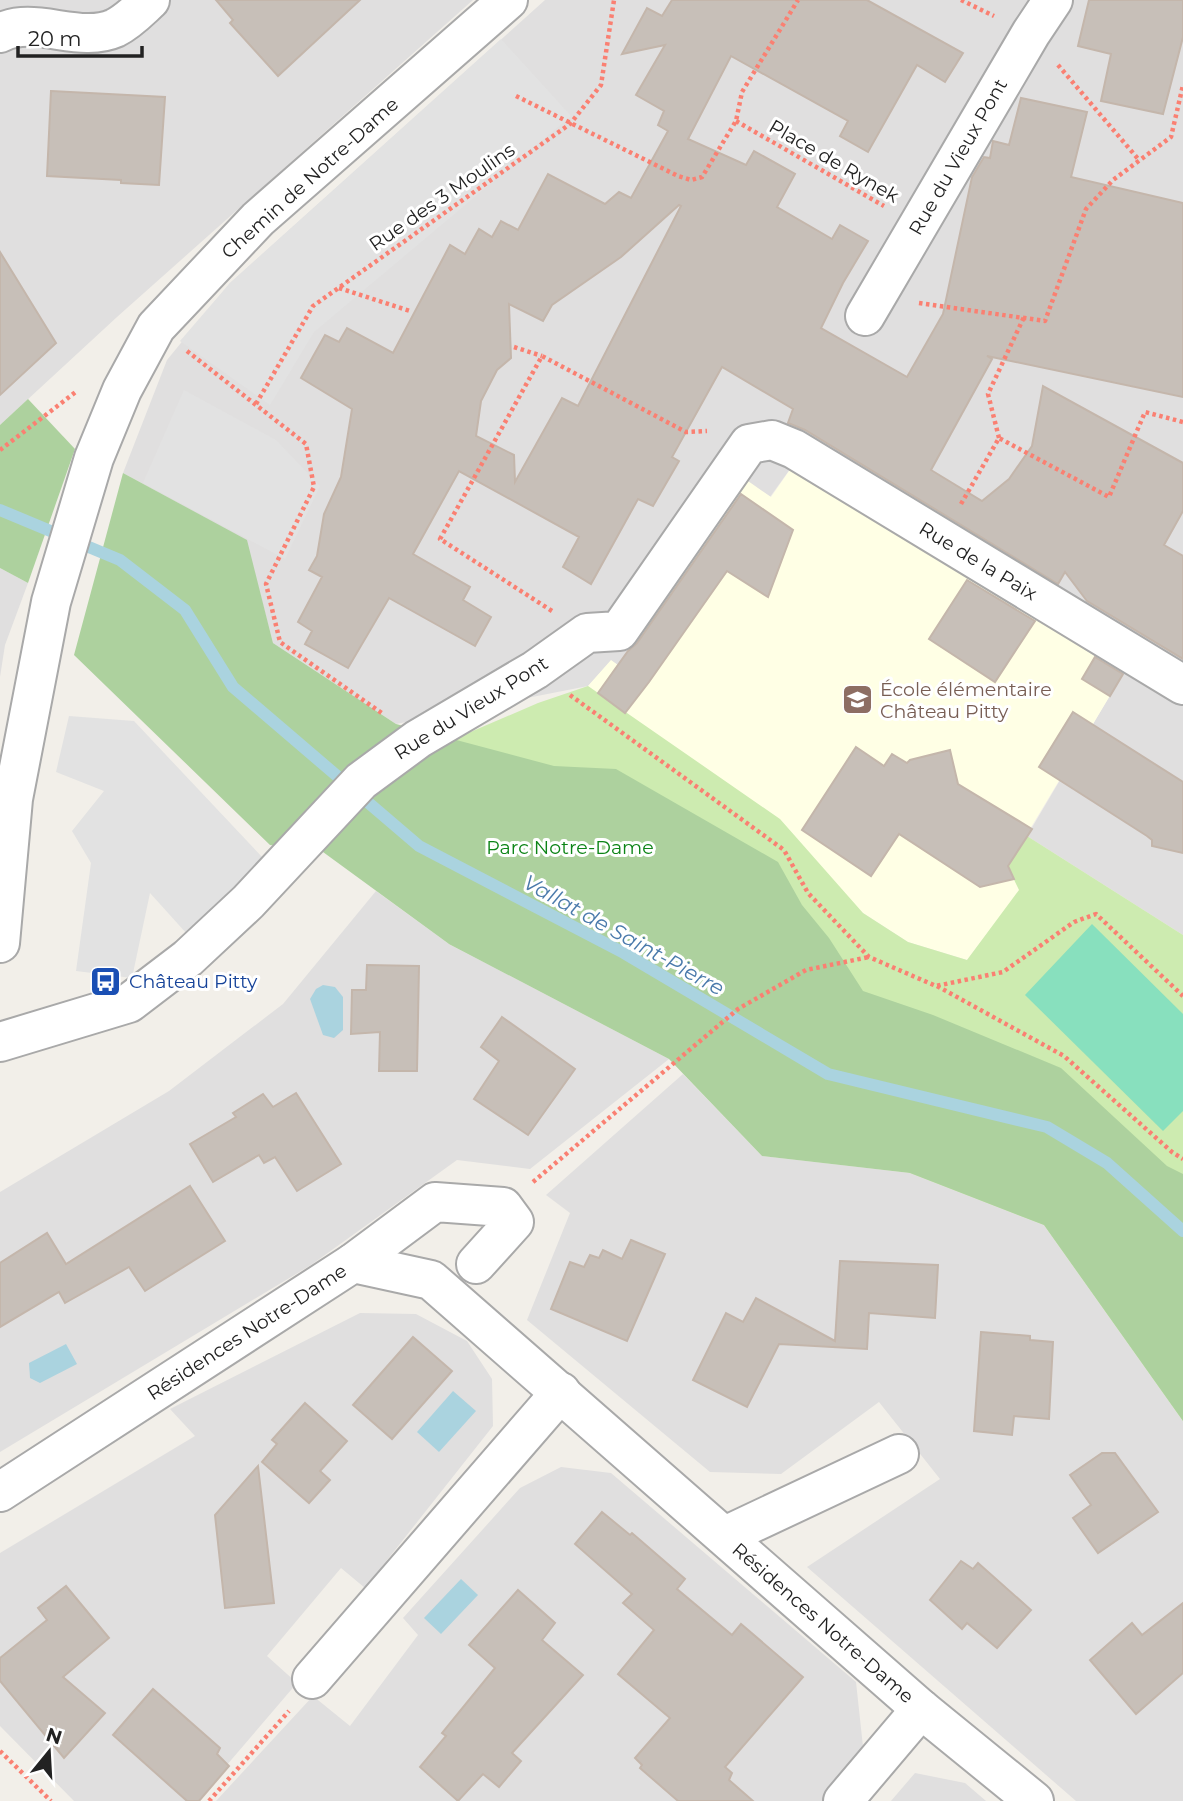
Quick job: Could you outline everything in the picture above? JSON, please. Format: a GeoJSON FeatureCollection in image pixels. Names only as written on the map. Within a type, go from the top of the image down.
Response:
{"type":"FeatureCollection","features":[{"type":"Feature","properties":{"kind":"street"},"geometry":{"type":"LineString","coordinates":[[0,33],[12,27],[93,32],[113,29],[131,18],[150,0]]}},
{"type":"Feature","properties":{"kind":"street","name":"Chemin de Notre-Dame"},"geometry":{"type":"LineString","coordinates":[[0,943],[13,799],[51,602],[94,458],[122,390],[156,327],[258,219],[508,0]]}},
{"type":"Feature","properties":{"kind":"street","name":"Rue du Vieux Pont"},"geometry":{"type":"LineString","coordinates":[[870,306],[1053,0]]}},
{"type":"Feature","properties":{"kind":"street","name":"Rue du Vieux Pont"},"geometry":{"type":"LineString","coordinates":[[0,1042],[129,1003],[188,958],[248,902],[353,790],[418,739],[535,670],[587,633],[619,631],[750,444],[772,440]]}},
{"type":"Feature","properties":{"kind":"street","name":"Rue de la Paix"},"geometry":{"type":"LineString","coordinates":[[772,440],[794,449],[1183,685]]}},
{"type":"Feature","properties":{"kind":"street"},"geometry":{"type":"LineString","coordinates":[[353,1263],[435,1202],[503,1207],[514,1222],[476,1264]]}},
{"type":"Feature","properties":{"kind":"street","name":"Résidences Notre-Dame"},"geometry":{"type":"LineString","coordinates":[[0,1492],[353,1263],[431,1280],[921,1709],[1034,1801]]}},
{"type":"Feature","properties":{"kind":"street"},"geometry":{"type":"LineString","coordinates":[[312,1679],[561,1392]]}},
{"type":"Feature","properties":{"kind":"street","name":"Résidences Notre-Dame"},"geometry":{"type":"LineString","coordinates":[[725,1536],[899,1454]]}},
{"type":"Feature","properties":{"kind":"street","name":"Résidences Notre-Dame"},"geometry":{"type":"LineString","coordinates":[[844,1801],[921,1709]]}},
{"type":"Feature","properties":{"kind":"path","name":"Rue des 3 Moulins"},"geometry":{"type":"LineString","coordinates":[[256,404],[313,306],[570,124],[601,85],[614,0]]}},
{"type":"Feature","properties":{"kind":"path"},"geometry":{"type":"LineString","coordinates":[[516,96],[678,176],[691,180],[702,177],[736,121],[742,92],[798,0]]}},
{"type":"Feature","properties":{"kind":"path"},"geometry":{"type":"LineString","coordinates":[[1031,33],[1139,160]]}},
{"type":"Feature","properties":{"kind":"path"},"geometry":{"type":"LineString","coordinates":[[870,306],[1024,317],[1045,321],[1086,209],[1113,180],[1171,137],[1183,85]]}},
{"type":"Feature","properties":{"kind":"path","name":"Place de Rynek"},"geometry":{"type":"LineString","coordinates":[[736,121],[917,225]]}},
{"type":"Feature","properties":{"kind":"path"},"geometry":{"type":"LineString","coordinates":[[339,288],[410,311]]}},
{"type":"Feature","properties":{"kind":"path"},"geometry":{"type":"LineString","coordinates":[[941,538],[999,438],[988,394],[1024,317]]}},
{"type":"Feature","properties":{"kind":"path"},"geometry":{"type":"LineString","coordinates":[[156,327],[306,444],[314,487],[266,584],[281,642],[418,739]]}},
{"type":"Feature","properties":{"kind":"path"},"geometry":{"type":"LineString","coordinates":[[514,347],[542,356],[686,432]]}},
{"type":"Feature","properties":{"kind":"path"},"geometry":{"type":"LineString","coordinates":[[542,356],[440,539],[587,633]]}},
{"type":"Feature","properties":{"kind":"path"},"geometry":{"type":"LineString","coordinates":[[0,450],[76,391],[103,386],[122,390]]}},
{"type":"Feature","properties":{"kind":"path"},"geometry":{"type":"LineString","coordinates":[[999,438],[1110,497],[1145,412],[1183,422]]}},
{"type":"Feature","properties":{"kind":"path"},"geometry":{"type":"LineString","coordinates":[[535,670],[784,850],[808,893],[869,957],[936,986],[1064,1056],[1172,1152],[1183,1158]]}},
{"type":"Feature","properties":{"kind":"path"},"geometry":{"type":"LineString","coordinates":[[936,986],[1003,972],[1074,922],[1096,914],[1183,996]]}},
{"type":"Feature","properties":{"kind":"path"},"geometry":{"type":"LineString","coordinates":[[503,1207],[738,1009],[806,970],[869,957]]}},
{"type":"Feature","properties":{"kind":"path"},"geometry":{"type":"LineString","coordinates":[[209,1801],[297,1702],[312,1679]]}},
{"type":"Feature","properties":{"kind":"path"},"geometry":{"type":"LineString","coordinates":[[0,1751],[51,1801]]}},
{"type":"Feature","properties":{"kind":"shaded area"},"geometry":{"type":"Polygon","coordinates":[[[0,0],[473,0],[117,317],[0,425],[0,0]]]}},
{"type":"Feature","properties":{"kind":"shaded area"},"geometry":{"type":"Polygon","coordinates":[[[545,0],[1183,0],[1183,935],[1027,836],[1122,675],[793,465],[770,497],[748,482],[618,665],[611,661],[588,686],[396,724],[273,643],[246,540],[123,473],[167,360],[230,283],[545,0]]]}},
{"type":"Feature","properties":{"kind":"shaded area"},"geometry":{"type":"Polygon","coordinates":[[[501,39],[571,116],[314,332],[270,405],[180,341],[230,283],[501,39]]]}},
{"type":"Feature","properties":{"kind":"shaded area"},"geometry":{"type":"Polygon","coordinates":[[[184,390],[276,440],[320,486],[285,559],[143,483],[184,390]]]}},
{"type":"Feature","properties":{"kind":"shaded area","name":"École élémentaire Château Pitty"},"geometry":{"type":"Polygon","coordinates":[[[794,464],[1123,674],[1009,864],[1020,890],[967,960],[908,942],[863,913],[625,713],[588,686],[611,660],[618,665],[748,481],[771,497],[794,464]]]}},
{"type":"Feature","properties":{"kind":"shaded area"},"geometry":{"type":"Polygon","coordinates":[[[0,568],[28,583],[5,645],[0,677],[0,568]]]}},
{"type":"Feature","properties":{"kind":"shaded area"},"geometry":{"type":"Polygon","coordinates":[[[69,716],[134,721],[263,858],[187,934],[150,893],[132,978],[76,971],[91,863],[72,831],[104,791],[56,772],[69,716]]]}},
{"type":"Feature","properties":{"kind":"shaded area"},"geometry":{"type":"Polygon","coordinates":[[[376,891],[449,944],[669,1059],[530,1169],[457,1160],[311,1265],[0,1452],[0,1192],[169,1091],[283,1004],[376,891]]]}},
{"type":"Feature","properties":{"kind":"shaded area"},"geometry":{"type":"Polygon","coordinates":[[[683,1074],[762,1156],[910,1173],[1044,1225],[1183,1421],[1183,1801],[1076,1801],[807,1567],[940,1479],[879,1402],[781,1474],[710,1472],[527,1320],[570,1213],[546,1195],[683,1074]]]}},
{"type":"Feature","properties":{"kind":"shaded area"},"geometry":{"type":"Polygon","coordinates":[[[360,1313],[416,1314],[467,1341],[492,1379],[493,1426],[365,1588],[341,1568],[267,1656],[297,1683],[196,1801],[74,1801],[0,1726],[0,1553],[195,1436],[170,1409],[360,1313]]]}},
{"type":"Feature","properties":{"kind":"shaded area"},"geometry":{"type":"Polygon","coordinates":[[[561,1467],[611,1473],[856,1682],[864,1756],[825,1801],[216,1801],[313,1696],[350,1726],[418,1635],[403,1618],[520,1488],[561,1467]]]}},
{"type":"Feature","properties":{"kind":"shaded area"},"geometry":{"type":"Polygon","coordinates":[[[915,1773],[965,1783],[986,1801],[891,1801],[915,1773]]]}},
{"type":"Feature","properties":{"kind":"green space"},"geometry":{"type":"Polygon","coordinates":[[[28,399],[75,449],[28,583],[0,568],[0,425],[28,399]]]}},
{"type":"Feature","properties":{"kind":"green space","name":"Parc Notre-Dame"},"geometry":{"type":"Polygon","coordinates":[[[123,473],[247,540],[273,643],[396,724],[554,766],[616,769],[778,862],[802,905],[829,938],[863,991],[933,1015],[1061,1068],[1167,1166],[1183,1174],[1183,1421],[1044,1225],[910,1173],[762,1156],[669,1059],[449,944],[323,852],[270,845],[74,655],[123,473]]]}},
{"type":"Feature","properties":{"kind":"green space","name":"Parc Notre-Dame"},"geometry":{"type":"Polygon","coordinates":[[[588,686],[780,819],[863,913],[908,942],[967,960],[1019,890],[1007,865],[1027,836],[1183,935],[1183,1421],[1044,1225],[910,1173],[449,944],[417,755],[538,703],[588,686]]]}},
{"type":"Feature","properties":{"kind":"green space"},"geometry":{"type":"Polygon","coordinates":[[[1092,924],[1183,1014],[1183,1111],[1163,1131],[1025,995],[1092,924]]]}},
{"type":"Feature","properties":{"kind":"water"},"geometry":{"type":"Polygon","coordinates":[[[323,985],[335,987],[343,997],[343,1030],[334,1038],[323,1035],[310,999],[316,989],[323,985]]]}},
{"type":"Feature","properties":{"kind":"water"},"geometry":{"type":"Polygon","coordinates":[[[66,1344],[77,1364],[40,1383],[30,1378],[29,1363],[66,1344]]]}},
{"type":"Feature","properties":{"kind":"water"},"geometry":{"type":"Polygon","coordinates":[[[453,1391],[476,1411],[439,1452],[417,1432],[453,1391]]]}},
{"type":"Feature","properties":{"kind":"water"},"geometry":{"type":"Polygon","coordinates":[[[461,1579],[478,1595],[441,1634],[424,1618],[461,1579]]]}},
{"type":"Feature","properties":{"kind":"building"},"geometry":{"type":"Polygon","coordinates":[[[216,0],[360,0],[278,76],[230,23],[233,20],[216,0]]]}},
{"type":"Feature","properties":{"kind":"building"},"geometry":{"type":"Polygon","coordinates":[[[672,0],[867,0],[963,53],[945,82],[917,65],[868,152],[840,136],[848,121],[731,56],[688,139],[746,165],[754,151],[795,174],[777,207],[832,239],[840,225],[868,241],[821,328],[907,377],[943,314],[972,177],[984,157],[990,158],[993,141],[1009,145],[1021,98],[1087,112],[1071,177],[1183,203],[1183,397],[987,356],[992,359],[931,470],[982,501],[1009,479],[1032,446],[1043,386],[1183,463],[1183,511],[1164,545],[1183,556],[1183,659],[1087,601],[1065,572],[1058,584],[805,430],[788,423],[793,409],[722,367],[672,457],[679,461],[653,506],[638,499],[591,584],[563,567],[579,537],[459,471],[413,554],[470,587],[463,600],[491,617],[475,646],[389,598],[348,668],[305,644],[312,631],[298,622],[322,577],[309,570],[317,556],[324,514],[341,477],[352,409],[301,378],[325,335],[339,342],[347,328],[393,353],[450,245],[465,254],[479,229],[492,237],[501,221],[518,230],[548,174],[605,204],[619,192],[631,198],[668,131],[658,125],[664,111],[636,95],[665,45],[622,54],[647,8],[662,16],[672,0]],[[681,206],[621,257],[552,305],[543,321],[509,304],[511,358],[497,370],[481,401],[476,436],[514,455],[515,482],[562,398],[578,406],[681,206]]]}},
{"type":"Feature","properties":{"kind":"building"},"geometry":{"type":"Polygon","coordinates":[[[1089,0],[1183,0],[1183,37],[1163,114],[1101,101],[1111,54],[1078,46],[1089,0]]]}},
{"type":"Feature","properties":{"kind":"building"},"geometry":{"type":"Polygon","coordinates":[[[51,91],[165,97],[159,185],[47,176],[51,91]]]}},
{"type":"Feature","properties":{"kind":"building"},"geometry":{"type":"Polygon","coordinates":[[[0,252],[56,343],[0,395],[0,252]]]}},
{"type":"Feature","properties":{"kind":"building"},"geometry":{"type":"Polygon","coordinates":[[[741,494],[793,530],[768,597],[727,571],[625,713],[598,693],[628,651],[637,643],[741,494]]]}},
{"type":"Feature","properties":{"kind":"building"},"geometry":{"type":"Polygon","coordinates":[[[967,580],[1035,621],[995,682],[929,639],[967,580]]]}},
{"type":"Feature","properties":{"kind":"building"},"geometry":{"type":"Polygon","coordinates":[[[1095,657],[1123,674],[1110,696],[1082,679],[1095,657]]]}},
{"type":"Feature","properties":{"kind":"building"},"geometry":{"type":"Polygon","coordinates":[[[1073,712],[1183,782],[1183,853],[1152,846],[1152,840],[1147,836],[1039,767],[1073,712]]]}},
{"type":"Feature","properties":{"kind":"building"},"geometry":{"type":"Polygon","coordinates":[[[856,747],[884,766],[892,754],[907,763],[950,750],[958,784],[1032,829],[1008,866],[1014,879],[980,887],[899,834],[871,876],[802,830],[856,747]]]}},
{"type":"Feature","properties":{"kind":"building"},"geometry":{"type":"Polygon","coordinates":[[[367,965],[419,966],[417,1071],[379,1071],[380,1032],[351,1034],[352,990],[366,990],[367,965]]]}},
{"type":"Feature","properties":{"kind":"building"},"geometry":{"type":"Polygon","coordinates":[[[502,1017],[575,1069],[528,1135],[474,1099],[499,1061],[481,1047],[502,1017]]]}},
{"type":"Feature","properties":{"kind":"building"},"geometry":{"type":"Polygon","coordinates":[[[296,1093],[341,1164],[297,1191],[275,1157],[264,1163],[259,1155],[213,1182],[190,1144],[236,1117],[233,1113],[263,1094],[273,1107],[296,1093]]]}},
{"type":"Feature","properties":{"kind":"building"},"geometry":{"type":"Polygon","coordinates":[[[190,1186],[225,1241],[145,1291],[129,1267],[65,1303],[59,1292],[0,1327],[0,1263],[47,1233],[66,1264],[190,1186]]]}},
{"type":"Feature","properties":{"kind":"building"},"geometry":{"type":"Polygon","coordinates":[[[631,1240],[665,1254],[627,1341],[551,1309],[570,1262],[584,1267],[590,1255],[599,1258],[603,1250],[622,1259],[631,1240]]]}},
{"type":"Feature","properties":{"kind":"building"},"geometry":{"type":"Polygon","coordinates":[[[840,1261],[938,1265],[935,1318],[869,1313],[867,1349],[779,1344],[747,1407],[693,1380],[726,1313],[743,1322],[756,1298],[835,1341],[840,1261]]]}},
{"type":"Feature","properties":{"kind":"building"},"geometry":{"type":"Polygon","coordinates":[[[981,1332],[1030,1336],[1030,1340],[1053,1342],[1049,1419],[1014,1416],[1012,1435],[974,1431],[981,1332]]]}},
{"type":"Feature","properties":{"kind":"building"},"geometry":{"type":"Polygon","coordinates":[[[413,1337],[452,1371],[392,1439],[353,1405],[413,1337]]]}},
{"type":"Feature","properties":{"kind":"building"},"geometry":{"type":"Polygon","coordinates":[[[305,1403],[347,1441],[320,1471],[330,1480],[309,1503],[262,1462],[277,1444],[272,1440],[305,1403]]]}},
{"type":"Feature","properties":{"kind":"building"},"geometry":{"type":"Polygon","coordinates":[[[1102,1453],[1115,1453],[1158,1512],[1098,1553],[1073,1518],[1091,1505],[1070,1475],[1102,1453]]]}},
{"type":"Feature","properties":{"kind":"building"},"geometry":{"type":"Polygon","coordinates":[[[258,1466],[274,1603],[225,1608],[215,1515],[258,1466]]]}},
{"type":"Feature","properties":{"kind":"building"},"geometry":{"type":"Polygon","coordinates":[[[602,1512],[630,1535],[632,1533],[685,1579],[677,1589],[732,1635],[741,1624],[803,1677],[725,1767],[732,1773],[729,1780],[753,1801],[678,1801],[640,1768],[642,1765],[635,1758],[670,1718],[618,1674],[654,1630],[623,1603],[632,1594],[575,1544],[602,1512]]]}},
{"type":"Feature","properties":{"kind":"building"},"geometry":{"type":"Polygon","coordinates":[[[961,1561],[973,1569],[978,1563],[1031,1610],[997,1648],[967,1623],[962,1629],[930,1600],[961,1561]]]}},
{"type":"Feature","properties":{"kind":"building"},"geometry":{"type":"Polygon","coordinates":[[[66,1586],[109,1638],[63,1677],[105,1713],[64,1758],[0,1681],[0,1658],[47,1620],[38,1608],[66,1586]]]}},
{"type":"Feature","properties":{"kind":"building"},"geometry":{"type":"Polygon","coordinates":[[[518,1590],[555,1623],[542,1640],[583,1675],[512,1753],[521,1761],[499,1787],[483,1774],[458,1801],[420,1767],[446,1736],[442,1733],[495,1668],[469,1645],[518,1590]]]}},
{"type":"Feature","properties":{"kind":"building"},"geometry":{"type":"Polygon","coordinates":[[[1183,1603],[1183,1673],[1136,1714],[1090,1660],[1132,1623],[1142,1635],[1183,1603]]]}},
{"type":"Feature","properties":{"kind":"building"},"geometry":{"type":"Polygon","coordinates":[[[153,1689],[220,1748],[217,1754],[229,1766],[199,1801],[187,1801],[113,1735],[153,1689]]]}},
{"type":"Feature","properties":{"kind":"waterway","name":"Vallat de Saint-Pierre"},"geometry":{"type":"LineString","coordinates":[[0,510],[120,560],[185,610],[233,687],[419,846],[624,953],[828,1074],[1047,1127],[1107,1163],[1183,1231]]}},
{"type":"Feature","properties":{"kind":"place","name":"École élémentaire Château Pitty"},"geometry":{"type":"Point","coordinates":[857,700]}},
{"type":"Feature","properties":{"kind":"place","name":"Château Pitty"},"geometry":{"type":"Point","coordinates":[106,981]}}]}
